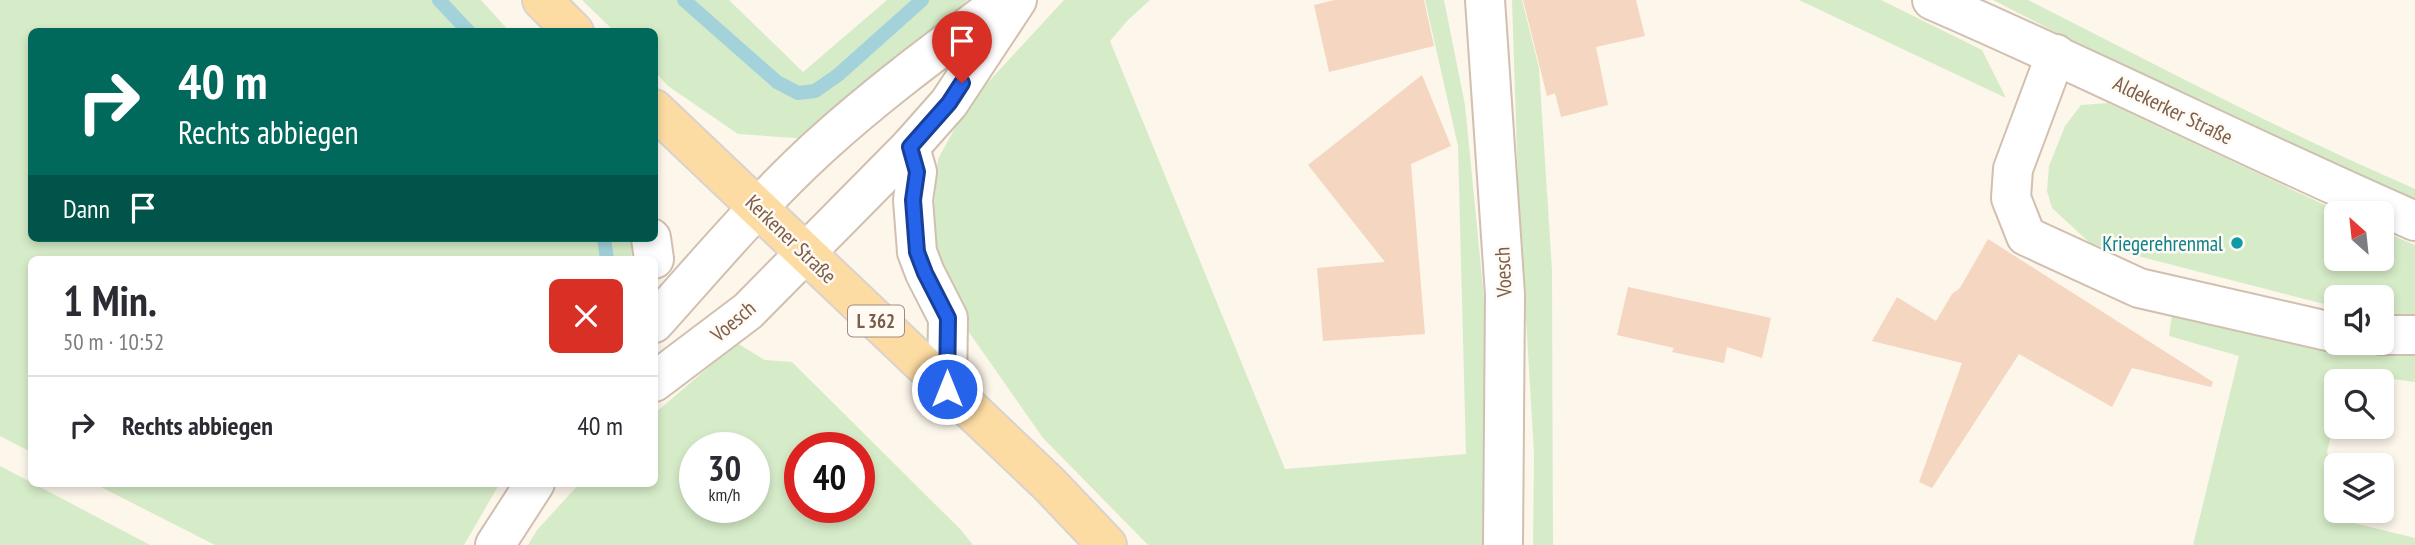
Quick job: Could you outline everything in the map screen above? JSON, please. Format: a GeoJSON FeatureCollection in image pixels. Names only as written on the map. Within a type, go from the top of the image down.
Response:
{"type":"FeatureCollection","features":[{"type":"Feature","properties":{"kind":"main road"},"geometry":{"type":"LineString","coordinates":[[542,0],[570,28]]}},
{"type":"Feature","properties":{"kind":"main road","name":"Kerkener Straße"},"geometry":{"type":"LineString","coordinates":[[658,113],[1049,484],[1107,545]]}},
{"type":"Feature","properties":{"kind":"street"},"geometry":{"type":"LineString","coordinates":[[658,319],[758,207],[821,146],[911,70],[1004,0]]}},
{"type":"Feature","properties":{"kind":"street","name":"Voesch"},"geometry":{"type":"LineString","coordinates":[[658,379],[748,311],[910,147],[949,103],[1017,0]]}},
{"type":"Feature","properties":{"kind":"street","name":"Voesch"},"geometry":{"type":"LineString","coordinates":[[1485,0],[1505,295],[1503,545]]}},
{"type":"Feature","properties":{"kind":"street","name":"Aldekerker Straße"},"geometry":{"type":"LineString","coordinates":[[1932,0],[2056,54],[2293,168],[2415,221]]}},
{"type":"Feature","properties":{"kind":"street"},"geometry":{"type":"LineString","coordinates":[[2056,54],[2013,169],[2011,198],[2026,236],[2139,288],[2324,330]]}},
{"type":"Feature","properties":{"kind":"street"},"geometry":{"type":"LineString","coordinates":[[910,147],[917,172],[913,200],[917,252],[948,318],[947,389]]}},
{"type":"Feature","properties":{"kind":"street"},"geometry":{"type":"LineString","coordinates":[[2394,335],[2415,335]]}},
{"type":"Feature","properties":{"kind":"street"},"geometry":{"type":"LineString","coordinates":[[495,545],[532,487]]}},
{"type":"Feature","properties":{"kind":"green space"},"geometry":{"type":"Polygon","coordinates":[[[0,0],[481,0],[506,28],[28,28],[28,242],[631,242],[632,256],[28,256],[28,450],[0,436],[0,0]]]}},
{"type":"Feature","properties":{"kind":"green space"},"geometry":{"type":"Polygon","coordinates":[[[582,0],[729,0],[803,72],[887,0],[968,0],[855,105],[808,139],[738,134],[668,86],[658,75],[658,28],[611,28],[582,0]]]}},
{"type":"Feature","properties":{"kind":"green space"},"geometry":{"type":"Polygon","coordinates":[[[1064,0],[1150,0],[1110,41],[1285,469],[1466,454],[1458,146],[1425,0],[1444,0],[1465,105],[1485,308],[1483,545],[1148,545],[1043,438],[947,301],[931,245],[938,159],[968,104],[1064,0]]]}},
{"type":"Feature","properties":{"kind":"green space"},"geometry":{"type":"Polygon","coordinates":[[[1512,0],[1522,0],[1539,68],[1552,270],[1553,545],[1533,545],[1534,454],[1518,184],[1512,0]]]}},
{"type":"Feature","properties":{"kind":"green space"},"geometry":{"type":"Polygon","coordinates":[[[1799,0],[1881,0],[1982,50],[2006,98],[1799,0]]]}},
{"type":"Feature","properties":{"kind":"green space"},"geometry":{"type":"Polygon","coordinates":[[[1993,0],[2028,0],[2268,121],[2415,189],[2415,206],[2335,176],[1993,0]]]}},
{"type":"Feature","properties":{"kind":"green space"},"geometry":{"type":"Polygon","coordinates":[[[2108,103],[2324,205],[2324,271],[2394,271],[2394,236],[2415,245],[2415,322],[2394,320],[2394,285],[2324,285],[2324,304],[2091,244],[2052,208],[2047,191],[2049,166],[2065,126],[2081,105],[2108,103]]]}},
{"type":"Feature","properties":{"kind":"green space"},"geometry":{"type":"Polygon","coordinates":[[[2173,308],[2324,338],[2324,355],[2394,355],[2394,349],[2415,352],[2415,382],[2394,379],[2394,369],[2324,369],[2324,439],[2330,439],[2327,453],[2324,453],[2324,523],[2354,523],[2415,538],[2415,545],[2193,545],[2239,356],[2169,336],[2173,308]]]}},
{"type":"Feature","properties":{"kind":"green space"},"geometry":{"type":"Polygon","coordinates":[[[737,343],[765,360],[792,362],[862,432],[784,432],[784,523],[875,523],[875,445],[973,545],[528,545],[537,530],[576,487],[658,487],[658,410],[737,343]]]}},
{"type":"Feature","properties":{"kind":"green space"},"geometry":{"type":"Polygon","coordinates":[[[0,466],[28,481],[28,487],[40,487],[150,545],[0,545],[0,466]]]}},
{"type":"Feature","properties":{"kind":"green space"},"geometry":{"type":"Polygon","coordinates":[[[101,487],[498,487],[464,545],[215,545],[101,487]]]}},
{"type":"Feature","properties":{"kind":"building"},"geometry":{"type":"Polygon","coordinates":[[[1335,0],[1424,0],[1434,46],[1329,72],[1314,5],[1335,0]]]}},
{"type":"Feature","properties":{"kind":"building"},"geometry":{"type":"Polygon","coordinates":[[[1523,0],[1636,0],[1645,36],[1596,47],[1608,105],[1561,117],[1555,93],[1547,96],[1523,0]]]}},
{"type":"Feature","properties":{"kind":"building"},"geometry":{"type":"Polygon","coordinates":[[[1422,75],[1451,146],[1411,164],[1425,334],[1323,341],[1317,268],[1385,262],[1308,165],[1422,75]]]}},
{"type":"Feature","properties":{"kind":"building"},"geometry":{"type":"Polygon","coordinates":[[[1988,239],[2213,382],[2211,387],[2132,368],[2112,407],[2019,354],[1932,488],[1919,482],[1962,363],[1872,341],[1897,297],[1936,321],[1952,294],[1960,288],[1988,239]]]}},
{"type":"Feature","properties":{"kind":"building"},"geometry":{"type":"Polygon","coordinates":[[[1628,287],[1771,318],[1762,358],[1727,347],[1724,363],[1672,352],[1674,348],[1617,335],[1628,287]]]}},
{"type":"Feature","properties":{"kind":"waterway"},"geometry":{"type":"LineString","coordinates":[[439,0],[465,28]]}},
{"type":"Feature","properties":{"kind":"waterway"},"geometry":{"type":"LineString","coordinates":[[684,0],[777,82],[798,93],[815,91],[838,75],[922,0]]}},
{"type":"Feature","properties":{"kind":"waterway"},"geometry":{"type":"LineString","coordinates":[[605,242],[607,256]]}},
{"type":"Feature","properties":{"kind":"place","name":"Kriegerehrenmal"},"geometry":{"type":"Point","coordinates":[2237,243]}},
{"type":"Feature","properties":{"kind":"route"},"geometry":{"type":"LineString","coordinates":[[947,389],[948,318],[935,296],[917,252],[913,200],[917,172],[910,147],[949,103],[962,83]]}}]}
